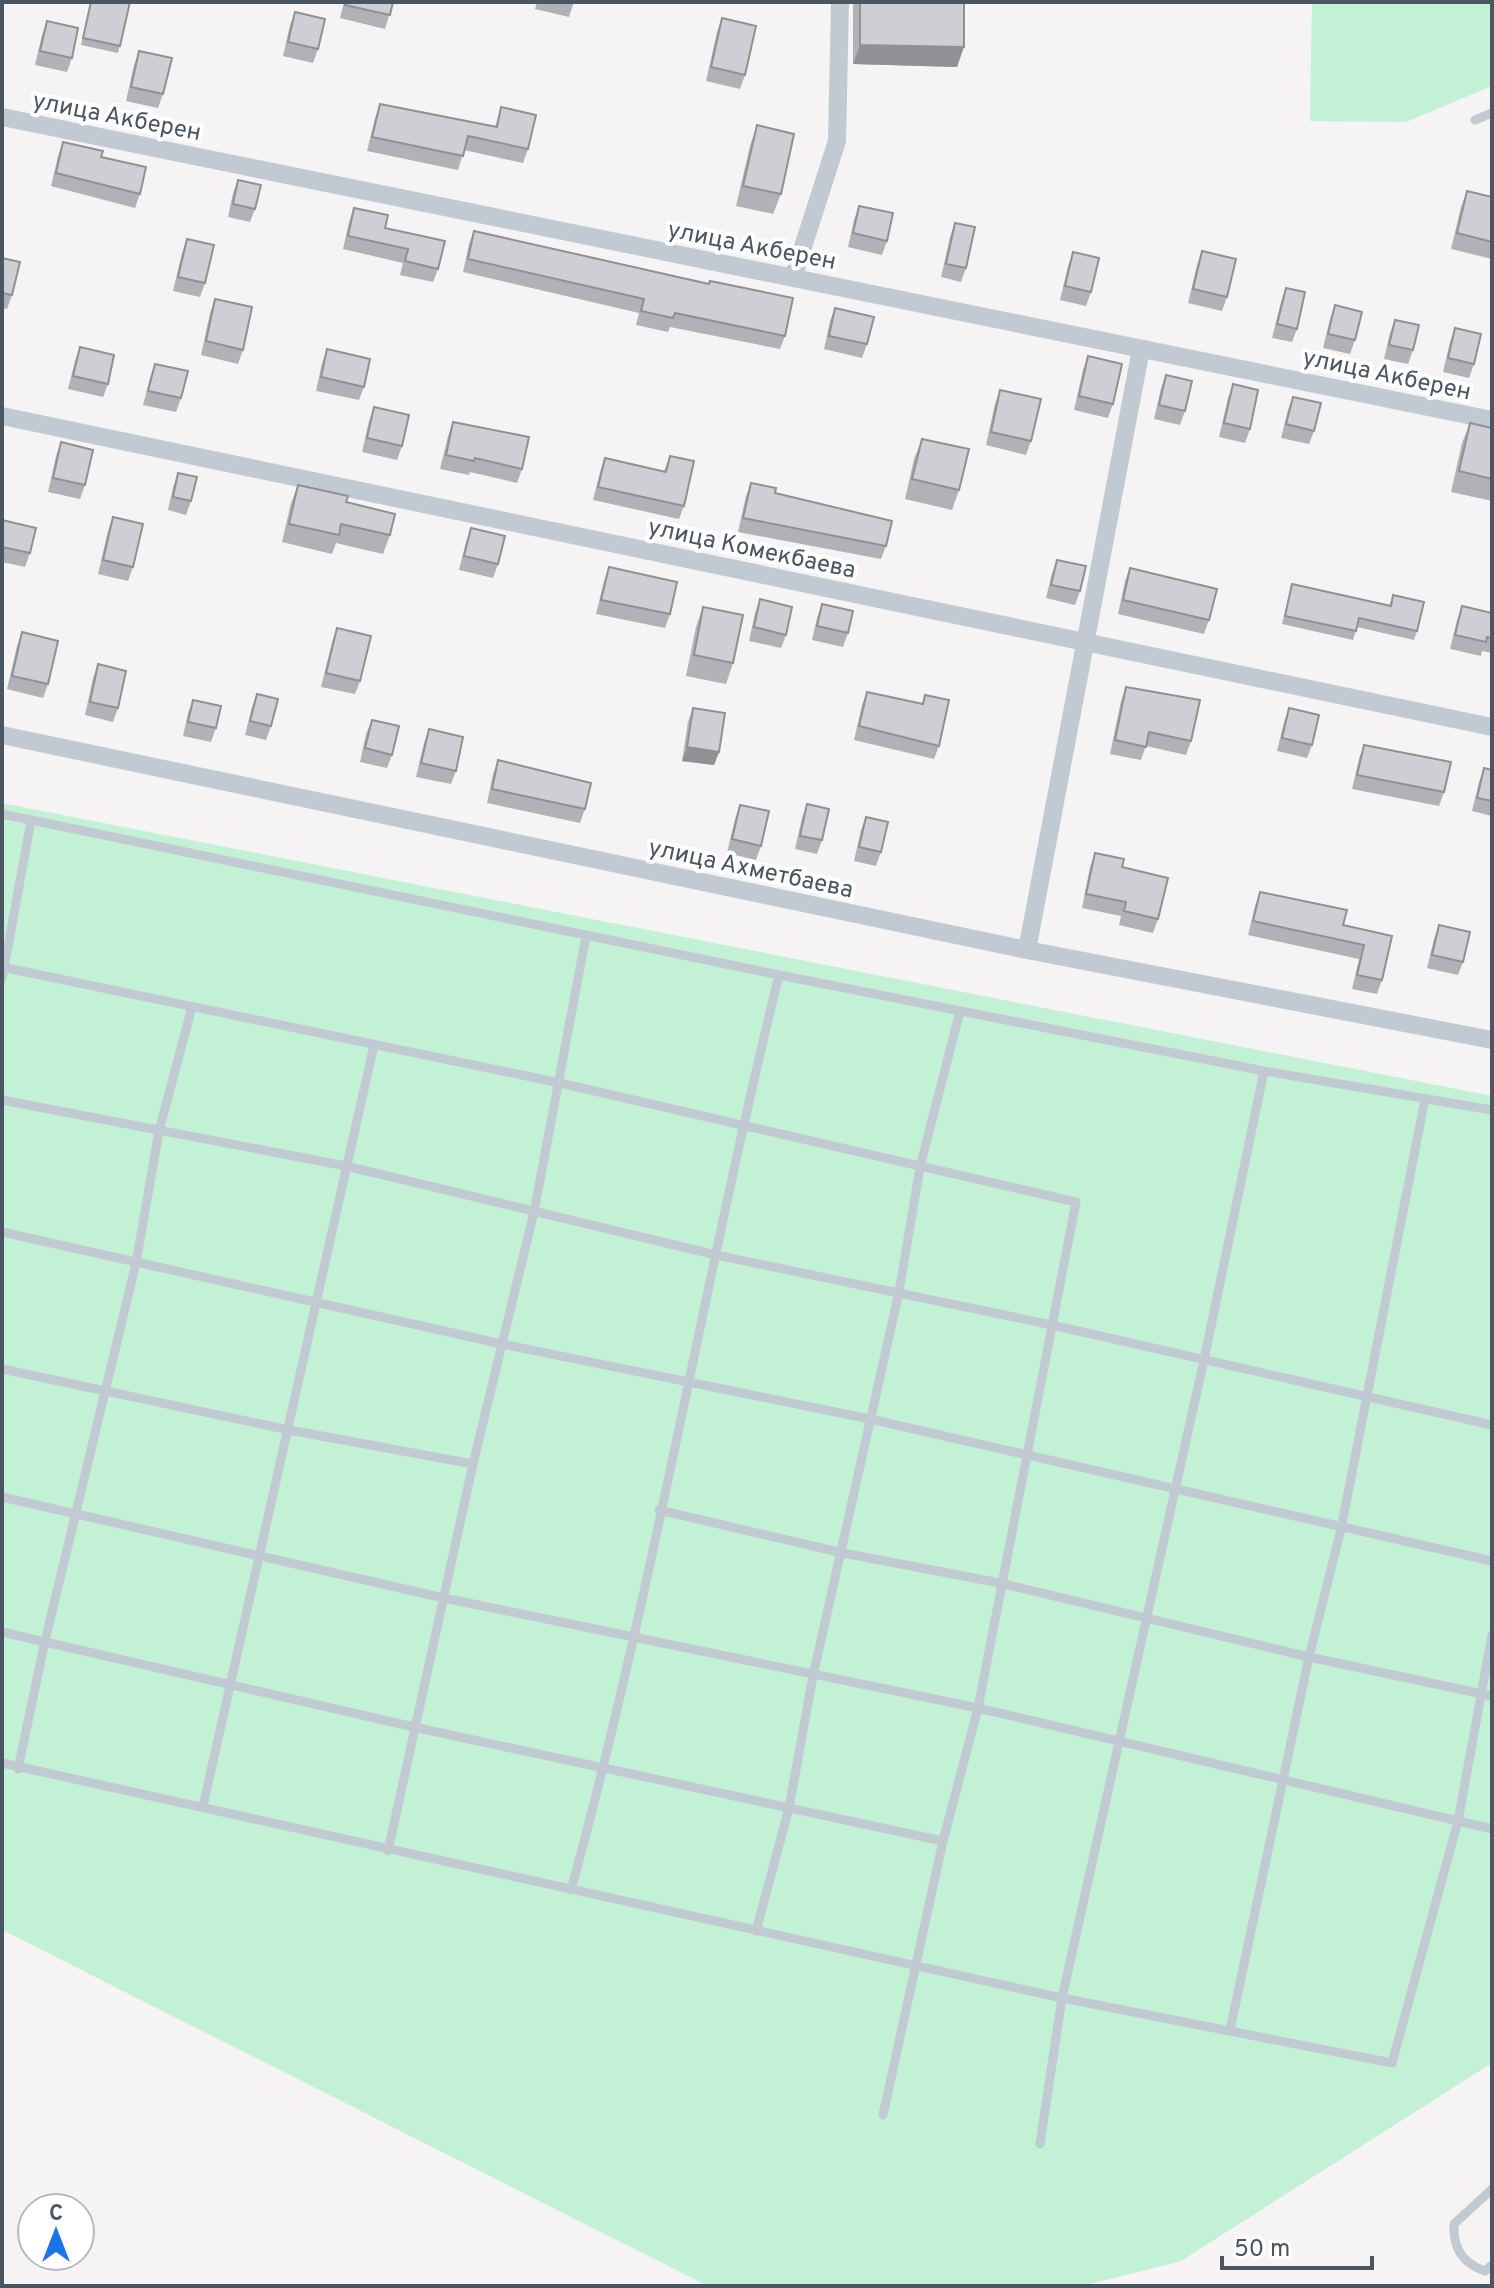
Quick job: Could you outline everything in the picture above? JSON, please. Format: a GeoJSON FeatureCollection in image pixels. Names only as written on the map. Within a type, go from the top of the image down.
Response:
{"type":"FeatureCollection","features":[{"type":"Feature","properties":{"kind":"street"},"geometry":{"type":"LineString","coordinates":[[793,278],[837,141],[840,2]]}},
{"type":"Feature","properties":{"kind":"street","name":"улица Акберен"},"geometry":{"type":"LineString","coordinates":[[2,117],[1492,420]]}},
{"type":"Feature","properties":{"kind":"street"},"geometry":{"type":"LineString","coordinates":[[1027,950],[1141,349]]}},
{"type":"Feature","properties":{"kind":"street","name":"улица Комекбаева"},"geometry":{"type":"LineString","coordinates":[[2,416],[1492,727]]}},
{"type":"Feature","properties":{"kind":"street","name":"улица Ахметбаева"},"geometry":{"type":"LineString","coordinates":[[2,735],[1027,950],[1492,1040]]}},
{"type":"Feature","properties":{"kind":"lane"},"geometry":{"type":"LineString","coordinates":[[1475,120],[1492,113]]}},
{"type":"Feature","properties":{"kind":"lane"},"geometry":{"type":"LineString","coordinates":[[2,814],[960,1011],[1264,1071],[1492,1110]]}},
{"type":"Feature","properties":{"kind":"lane"},"geometry":{"type":"LineString","coordinates":[[2,979],[31,821]]}},
{"type":"Feature","properties":{"kind":"lane"},"geometry":{"type":"LineString","coordinates":[[388,1851],[418,1728],[473,1464],[534,1212],[586,936]]}},
{"type":"Feature","properties":{"kind":"lane"},"geometry":{"type":"LineString","coordinates":[[3,968],[560,1083],[1076,1202],[978,1708],[943,1841],[883,2115]]}},
{"type":"Feature","properties":{"kind":"lane"},"geometry":{"type":"LineString","coordinates":[[571,1890],[605,1766],[741,1127],[779,975]]}},
{"type":"Feature","properties":{"kind":"lane"},"geometry":{"type":"LineString","coordinates":[[18,1769],[75,1512],[136,1263],[159,1131],[192,1007]]}},
{"type":"Feature","properties":{"kind":"lane"},"geometry":{"type":"LineString","coordinates":[[756,1931],[789,1808],[813,1676],[899,1292],[920,1167],[960,1011]]}},
{"type":"Feature","properties":{"kind":"lane"},"geometry":{"type":"LineString","coordinates":[[203,1806],[262,1555],[374,1045]]}},
{"type":"Feature","properties":{"kind":"lane"},"geometry":{"type":"LineString","coordinates":[[1040,2144],[1062,1998],[1144,1618],[1204,1360],[1264,1071]]}},
{"type":"Feature","properties":{"kind":"lane"},"geometry":{"type":"LineString","coordinates":[[1230,2030],[1309,1657],[1341,1529],[1425,1099]]}},
{"type":"Feature","properties":{"kind":"lane"},"geometry":{"type":"LineString","coordinates":[[2,1100],[346,1166],[716,1255],[1052,1325],[1492,1425]]}},
{"type":"Feature","properties":{"kind":"lane"},"geometry":{"type":"LineString","coordinates":[[2,1232],[315,1304],[870,1419],[1341,1529],[1492,1561]]}},
{"type":"Feature","properties":{"kind":"lane"},"geometry":{"type":"LineString","coordinates":[[2,1369],[104,1388],[289,1430],[473,1464]]}},
{"type":"Feature","properties":{"kind":"lane"},"geometry":{"type":"LineString","coordinates":[[2,1497],[444,1598],[978,1708],[1492,1829]]}},
{"type":"Feature","properties":{"kind":"lane"},"geometry":{"type":"LineString","coordinates":[[659,1510],[843,1553],[1000,1583],[1309,1657],[1492,1696]]}},
{"type":"Feature","properties":{"kind":"lane"},"geometry":{"type":"LineString","coordinates":[[2,1632],[418,1728],[943,1841]]}},
{"type":"Feature","properties":{"kind":"lane"},"geometry":{"type":"LineString","coordinates":[[2,1763],[1062,1998],[1392,2063],[1458,1821],[1492,1635]]}},
{"type":"Feature","properties":{"kind":"lane"},"geometry":{"type":"LineString","coordinates":[[1492,2189],[1454,2224],[1458,2253],[1474,2267],[1485,2271],[1492,2265]]}},
{"type":"Feature","properties":{"kind":"green space"},"geometry":{"type":"Polygon","coordinates":[[[1312,2],[1492,2],[1492,86],[1406,122],[1310,121],[1312,2]]]}},
{"type":"Feature","properties":{"kind":"green space"},"geometry":{"type":"Polygon","coordinates":[[[2,803],[1492,1096],[1492,2063],[1181,2261],[1082,2286],[708,2286],[2,1930],[2,803]]]}},
{"type":"Feature","properties":{"kind":"building"},"geometry":{"type":"Polygon","coordinates":[[[91,2],[130,2],[120,46],[83,38],[91,2]]]}},
{"type":"Feature","properties":{"kind":"building"},"geometry":{"type":"Polygon","coordinates":[[[346,2],[393,2],[390,15],[345,5],[346,2]]]}},
{"type":"Feature","properties":{"kind":"building"},"geometry":{"type":"Polygon","coordinates":[[[860,2],[964,2],[964,47],[860,45],[860,2]]]}},
{"type":"Feature","properties":{"kind":"building"},"geometry":{"type":"Polygon","coordinates":[[[295,12],[325,19],[318,49],[288,42],[295,12]]]}},
{"type":"Feature","properties":{"kind":"building"},"geometry":{"type":"Polygon","coordinates":[[[722,18],[756,26],[745,75],[711,67],[722,18]]]}},
{"type":"Feature","properties":{"kind":"building"},"geometry":{"type":"Polygon","coordinates":[[[47,21],[78,28],[72,58],[40,51],[47,21]]]}},
{"type":"Feature","properties":{"kind":"building"},"geometry":{"type":"Polygon","coordinates":[[[139,51],[172,58],[163,94],[131,87],[139,51]]]}},
{"type":"Feature","properties":{"kind":"building"},"geometry":{"type":"Polygon","coordinates":[[[380,104],[497,127],[501,107],[536,115],[528,149],[468,136],[463,156],[372,137],[380,104]]]}},
{"type":"Feature","properties":{"kind":"building"},"geometry":{"type":"Polygon","coordinates":[[[757,125],[794,134],[781,194],[743,186],[757,125]]]}},
{"type":"Feature","properties":{"kind":"building"},"geometry":{"type":"Polygon","coordinates":[[[63,142],[103,151],[101,157],[146,167],[140,194],[56,173],[63,142]]]}},
{"type":"Feature","properties":{"kind":"building"},"geometry":{"type":"Polygon","coordinates":[[[238,180],[261,185],[255,209],[233,204],[238,180]]]}},
{"type":"Feature","properties":{"kind":"building"},"geometry":{"type":"Polygon","coordinates":[[[1467,191],[1492,197],[1492,242],[1457,233],[1467,191]]]}},
{"type":"Feature","properties":{"kind":"building"},"geometry":{"type":"Polygon","coordinates":[[[859,206],[893,213],[887,241],[853,233],[859,206]]]}},
{"type":"Feature","properties":{"kind":"building"},"geometry":{"type":"Polygon","coordinates":[[[354,208],[388,215],[385,228],[445,241],[438,269],[405,261],[408,249],[348,236],[354,208]]]}},
{"type":"Feature","properties":{"kind":"building"},"geometry":{"type":"Polygon","coordinates":[[[955,223],[975,227],[966,268],[946,264],[955,223]]]}},
{"type":"Feature","properties":{"kind":"building"},"geometry":{"type":"Polygon","coordinates":[[[474,231],[709,284],[710,281],[793,298],[785,336],[675,313],[673,318],[641,311],[644,299],[468,259],[474,231]]]}},
{"type":"Feature","properties":{"kind":"building"},"geometry":{"type":"Polygon","coordinates":[[[187,239],[214,245],[205,283],[178,277],[187,239]]]}},
{"type":"Feature","properties":{"kind":"building"},"geometry":{"type":"Polygon","coordinates":[[[1202,251],[1236,259],[1227,297],[1193,289],[1202,251]]]}},
{"type":"Feature","properties":{"kind":"building"},"geometry":{"type":"Polygon","coordinates":[[[1073,252],[1099,258],[1091,292],[1065,286],[1073,252]]]}},
{"type":"Feature","properties":{"kind":"building"},"geometry":{"type":"Polygon","coordinates":[[[2,258],[20,262],[12,295],[2,293],[2,258]]]}},
{"type":"Feature","properties":{"kind":"building"},"geometry":{"type":"Polygon","coordinates":[[[1286,288],[1305,292],[1297,329],[1277,324],[1286,288]]]}},
{"type":"Feature","properties":{"kind":"building"},"geometry":{"type":"Polygon","coordinates":[[[215,299],[252,307],[243,350],[206,341],[215,299]]]}},
{"type":"Feature","properties":{"kind":"building"},"geometry":{"type":"Polygon","coordinates":[[[1335,305],[1362,312],[1355,340],[1328,334],[1335,305]]]}},
{"type":"Feature","properties":{"kind":"building"},"geometry":{"type":"Polygon","coordinates":[[[835,308],[874,317],[867,344],[829,336],[835,308]]]}},
{"type":"Feature","properties":{"kind":"building"},"geometry":{"type":"Polygon","coordinates":[[[1395,320],[1419,325],[1413,350],[1389,345],[1395,320]]]}},
{"type":"Feature","properties":{"kind":"building"},"geometry":{"type":"Polygon","coordinates":[[[1455,328],[1481,334],[1474,364],[1448,358],[1455,328]]]}},
{"type":"Feature","properties":{"kind":"building"},"geometry":{"type":"Polygon","coordinates":[[[80,347],[114,355],[108,384],[73,376],[80,347]]]}},
{"type":"Feature","properties":{"kind":"building"},"geometry":{"type":"Polygon","coordinates":[[[327,349],[370,359],[364,387],[321,377],[327,349]]]}},
{"type":"Feature","properties":{"kind":"building"},"geometry":{"type":"Polygon","coordinates":[[[1088,356],[1122,364],[1113,404],[1079,396],[1088,356]]]}},
{"type":"Feature","properties":{"kind":"building"},"geometry":{"type":"Polygon","coordinates":[[[155,364],[188,371],[181,398],[148,391],[155,364]]]}},
{"type":"Feature","properties":{"kind":"building"},"geometry":{"type":"Polygon","coordinates":[[[1166,375],[1192,381],[1185,411],[1159,405],[1166,375]]]}},
{"type":"Feature","properties":{"kind":"building"},"geometry":{"type":"Polygon","coordinates":[[[1233,384],[1258,390],[1250,429],[1224,423],[1233,384]]]}},
{"type":"Feature","properties":{"kind":"building"},"geometry":{"type":"Polygon","coordinates":[[[1000,390],[1041,399],[1031,441],[991,432],[1000,390]]]}},
{"type":"Feature","properties":{"kind":"building"},"geometry":{"type":"Polygon","coordinates":[[[1293,397],[1321,403],[1314,431],[1286,424],[1293,397]]]}},
{"type":"Feature","properties":{"kind":"building"},"geometry":{"type":"Polygon","coordinates":[[[374,407],[409,415],[402,446],[367,438],[374,407]]]}},
{"type":"Feature","properties":{"kind":"building"},"geometry":{"type":"Polygon","coordinates":[[[453,422],[529,437],[522,469],[446,455],[453,422]]]}},
{"type":"Feature","properties":{"kind":"building"},"geometry":{"type":"Polygon","coordinates":[[[1470,423],[1492,428],[1492,479],[1459,471],[1470,423]]]}},
{"type":"Feature","properties":{"kind":"building"},"geometry":{"type":"Polygon","coordinates":[[[922,439],[969,449],[959,490],[912,479],[922,439]]]}},
{"type":"Feature","properties":{"kind":"building"},"geometry":{"type":"Polygon","coordinates":[[[61,442],[93,450],[85,485],[53,478],[61,442]]]}},
{"type":"Feature","properties":{"kind":"building"},"geometry":{"type":"Polygon","coordinates":[[[670,456],[694,461],[684,506],[598,487],[605,458],[666,472],[670,456]]]}},
{"type":"Feature","properties":{"kind":"building"},"geometry":{"type":"Polygon","coordinates":[[[178,473],[197,477],[191,501],[173,497],[178,473]]]}},
{"type":"Feature","properties":{"kind":"building"},"geometry":{"type":"Polygon","coordinates":[[[751,483],[776,488],[775,493],[892,521],[886,546],[743,518],[751,483]]]}},
{"type":"Feature","properties":{"kind":"building"},"geometry":{"type":"Polygon","coordinates":[[[298,485],[348,496],[346,502],[395,514],[390,535],[341,524],[339,535],[289,524],[298,485]]]}},
{"type":"Feature","properties":{"kind":"building"},"geometry":{"type":"Polygon","coordinates":[[[113,517],[143,524],[133,567],[103,560],[113,517]]]}},
{"type":"Feature","properties":{"kind":"building"},"geometry":{"type":"Polygon","coordinates":[[[2,520],[36,528],[30,553],[2,547],[2,520]]]}},
{"type":"Feature","properties":{"kind":"building"},"geometry":{"type":"Polygon","coordinates":[[[471,528],[505,536],[498,564],[464,556],[471,528]]]}},
{"type":"Feature","properties":{"kind":"building"},"geometry":{"type":"Polygon","coordinates":[[[1057,560],[1086,566],[1080,591],[1051,585],[1057,560]]]}},
{"type":"Feature","properties":{"kind":"building"},"geometry":{"type":"Polygon","coordinates":[[[609,567],[677,582],[670,614],[601,600],[609,567]]]}},
{"type":"Feature","properties":{"kind":"building"},"geometry":{"type":"Polygon","coordinates":[[[1130,568],[1217,589],[1209,620],[1123,600],[1130,568]]]}},
{"type":"Feature","properties":{"kind":"building"},"geometry":{"type":"Polygon","coordinates":[[[1292,584],[1391,606],[1393,595],[1424,602],[1417,631],[1359,618],[1356,631],[1285,616],[1292,584]]]}},
{"type":"Feature","properties":{"kind":"building"},"geometry":{"type":"Polygon","coordinates":[[[760,599],[792,607],[786,635],[754,627],[760,599]]]}},
{"type":"Feature","properties":{"kind":"building"},"geometry":{"type":"Polygon","coordinates":[[[822,604],[853,611],[848,633],[817,626],[822,604]]]}},
{"type":"Feature","properties":{"kind":"building"},"geometry":{"type":"Polygon","coordinates":[[[1462,606],[1492,613],[1492,638],[1487,637],[1486,642],[1455,635],[1462,606]]]}},
{"type":"Feature","properties":{"kind":"building"},"geometry":{"type":"Polygon","coordinates":[[[703,607],[743,615],[733,663],[694,655],[703,607]]]}},
{"type":"Feature","properties":{"kind":"building"},"geometry":{"type":"Polygon","coordinates":[[[337,628],[371,636],[360,681],[326,673],[337,628]]]}},
{"type":"Feature","properties":{"kind":"building"},"geometry":{"type":"Polygon","coordinates":[[[22,632],[58,641],[48,684],[12,676],[22,632]]]}},
{"type":"Feature","properties":{"kind":"building"},"geometry":{"type":"Polygon","coordinates":[[[98,664],[126,671],[118,708],[90,702],[98,664]]]}},
{"type":"Feature","properties":{"kind":"building"},"geometry":{"type":"Polygon","coordinates":[[[1126,687],[1200,700],[1191,741],[1149,732],[1146,747],[1115,740],[1126,687]]]}},
{"type":"Feature","properties":{"kind":"building"},"geometry":{"type":"Polygon","coordinates":[[[867,692],[923,704],[925,695],[949,700],[939,746],[859,726],[867,692]]]}},
{"type":"Feature","properties":{"kind":"building"},"geometry":{"type":"Polygon","coordinates":[[[257,694],[278,699],[271,726],[250,721],[257,694]]]}},
{"type":"Feature","properties":{"kind":"building"},"geometry":{"type":"Polygon","coordinates":[[[193,700],[221,706],[216,728],[188,722],[193,700]]]}},
{"type":"Feature","properties":{"kind":"building"},"geometry":{"type":"Polygon","coordinates":[[[693,708],[725,713],[719,752],[687,747],[693,708]]]}},
{"type":"Feature","properties":{"kind":"building"},"geometry":{"type":"Polygon","coordinates":[[[1289,708],[1319,715],[1312,745],[1282,738],[1289,708]]]}},
{"type":"Feature","properties":{"kind":"building"},"geometry":{"type":"Polygon","coordinates":[[[372,720],[399,726],[392,755],[365,748],[372,720]]]}},
{"type":"Feature","properties":{"kind":"building"},"geometry":{"type":"Polygon","coordinates":[[[429,729],[463,737],[456,771],[421,763],[429,729]]]}},
{"type":"Feature","properties":{"kind":"building"},"geometry":{"type":"Polygon","coordinates":[[[1364,745],[1451,762],[1444,792],[1357,775],[1364,745]]]}},
{"type":"Feature","properties":{"kind":"building"},"geometry":{"type":"Polygon","coordinates":[[[498,760],[591,783],[585,809],[492,789],[498,760]]]}},
{"type":"Feature","properties":{"kind":"building"},"geometry":{"type":"Polygon","coordinates":[[[1484,768],[1492,770],[1492,801],[1477,798],[1484,768]]]}},
{"type":"Feature","properties":{"kind":"building"},"geometry":{"type":"Polygon","coordinates":[[[807,804],[829,809],[822,840],[800,836],[807,804]]]}},
{"type":"Feature","properties":{"kind":"building"},"geometry":{"type":"Polygon","coordinates":[[[740,805],[769,811],[761,846],[732,839],[740,805]]]}},
{"type":"Feature","properties":{"kind":"building"},"geometry":{"type":"Polygon","coordinates":[[[866,817],[888,822],[881,852],[859,847],[866,817]]]}},
{"type":"Feature","properties":{"kind":"building"},"geometry":{"type":"Polygon","coordinates":[[[1095,853],[1124,859],[1122,867],[1168,878],[1158,919],[1124,911],[1126,902],[1086,894],[1095,853]]]}},
{"type":"Feature","properties":{"kind":"building"},"geometry":{"type":"Polygon","coordinates":[[[1260,892],[1347,910],[1343,925],[1392,936],[1382,980],[1357,975],[1364,945],[1253,921],[1260,892]]]}},
{"type":"Feature","properties":{"kind":"building"},"geometry":{"type":"Polygon","coordinates":[[[1439,925],[1470,932],[1463,962],[1432,955],[1439,925]]]}}]}
